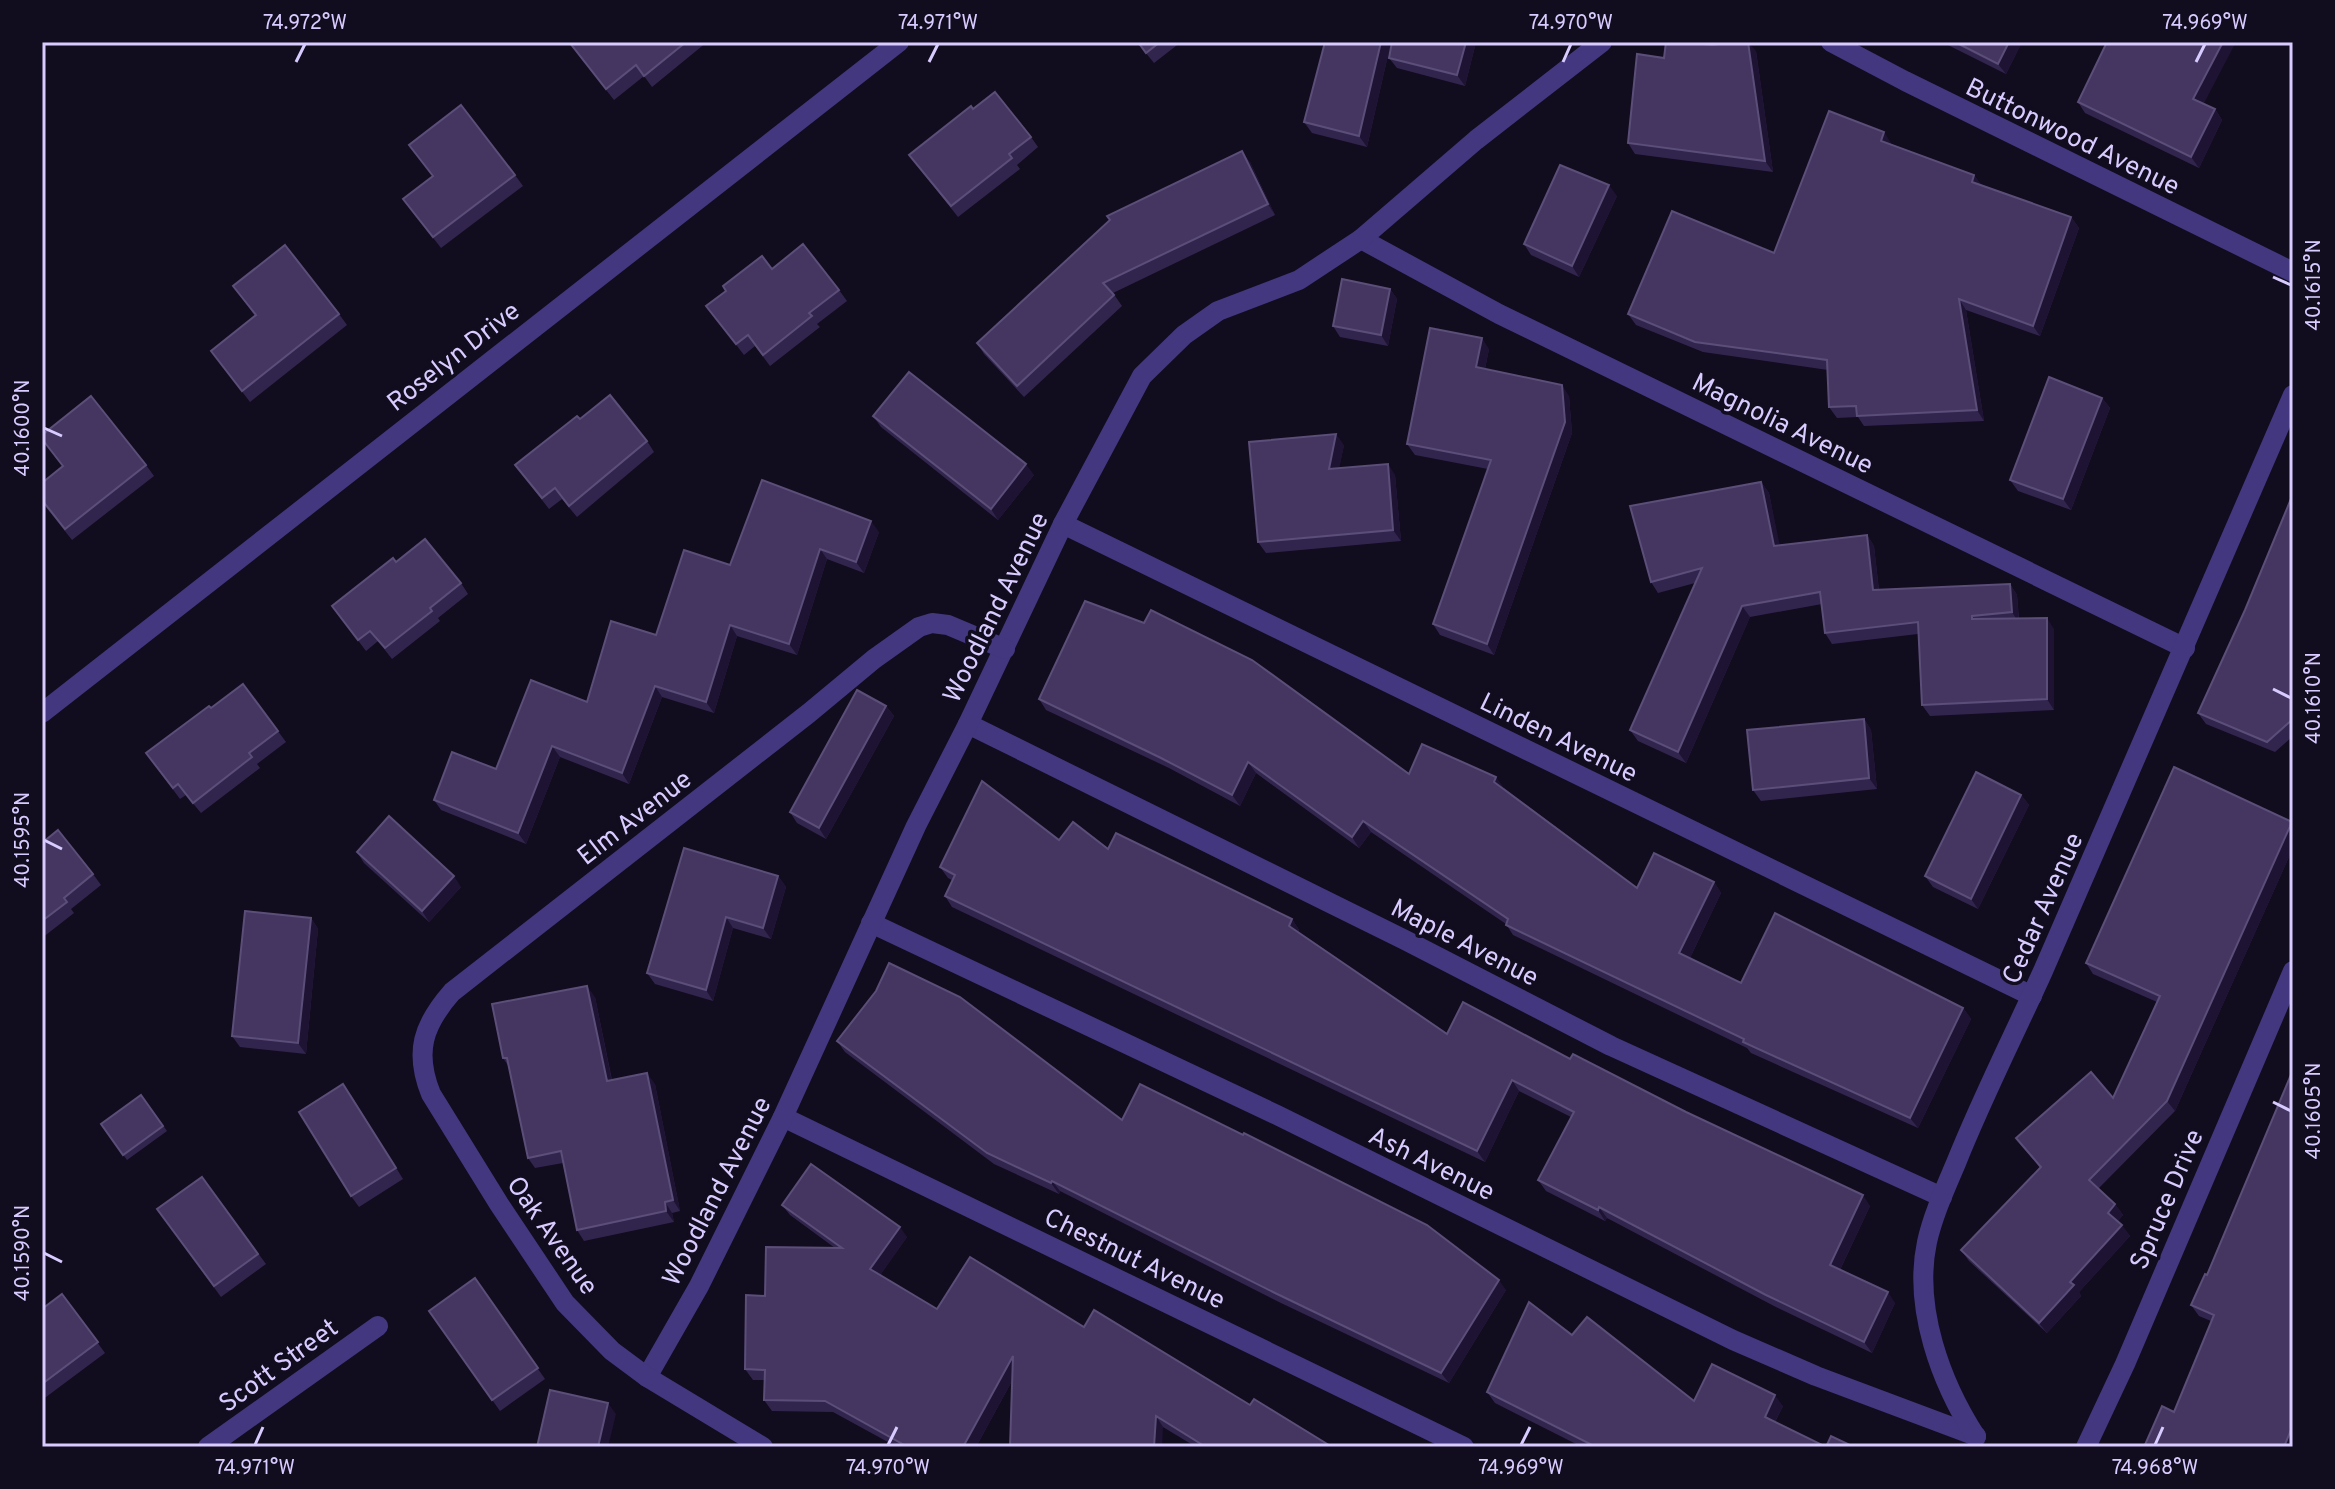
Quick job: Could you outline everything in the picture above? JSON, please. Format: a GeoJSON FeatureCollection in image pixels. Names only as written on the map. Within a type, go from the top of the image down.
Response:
{"type":"FeatureCollection","features":[{"type":"Feature","properties":{"kind":"street","name":"Roselyn Drive"},"geometry":{"type":"LineString","coordinates":[[42,713],[899,42]]}},
{"type":"Feature","properties":{"kind":"street","name":"Woodland Avenue"},"geometry":{"type":"LineString","coordinates":[[647,1377],[699,1286],[783,1117],[916,826],[1005,649],[1063,524],[1142,376],[1184,335],[1218,311],[1299,280],[1361,239],[1476,140],[1602,42]]}},
{"type":"Feature","properties":{"kind":"street","name":"Buttonwood Avenue"},"geometry":{"type":"LineString","coordinates":[[1831,42],[2293,272]]}},
{"type":"Feature","properties":{"kind":"street","name":"Magnolia Avenue"},"geometry":{"type":"LineString","coordinates":[[1361,239],[1499,314],[2185,648]]}},
{"type":"Feature","properties":{"kind":"street","name":"Cedar Avenue"},"geometry":{"type":"LineString","coordinates":[[1979,1441],[1960,1412],[1939,1362],[1926,1309],[1924,1280],[1927,1243],[1970,1128],[2032,996],[2293,395]]}},
{"type":"Feature","properties":{"kind":"street","name":"Linden Avenue"},"geometry":{"type":"LineString","coordinates":[[1063,524],[2032,996]]}},
{"type":"Feature","properties":{"kind":"street","name":"Elm Avenue"},"geometry":{"type":"LineString","coordinates":[[466,1153],[423,1076],[422,1047],[429,1024],[452,992],[874,659],[919,627],[932,623],[948,625],[1005,649]]}},
{"type":"Feature","properties":{"kind":"street","name":"Maple Avenue"},"geometry":{"type":"LineString","coordinates":[[968,724],[1405,940],[1611,1046],[1942,1197]]}},
{"type":"Feature","properties":{"kind":"street","name":"Ash Avenue"},"geometry":{"type":"LineString","coordinates":[[871,923],[1277,1115],[1733,1340],[1979,1441]]}},
{"type":"Feature","properties":{"kind":"street","name":"Spruce Drive"},"geometry":{"type":"LineString","coordinates":[[2086,1447],[2125,1364],[2293,971]]}},
{"type":"Feature","properties":{"kind":"street","name":"Chestnut Avenue"},"geometry":{"type":"LineString","coordinates":[[783,1117],[1464,1447]]}},
{"type":"Feature","properties":{"kind":"street","name":"Oak Avenue"},"geometry":{"type":"LineString","coordinates":[[466,1153],[565,1303],[612,1351],[647,1377],[763,1447]]}},
{"type":"Feature","properties":{"kind":"street","name":"Scott Street"},"geometry":{"type":"LineString","coordinates":[[208,1447],[378,1326]]}},
{"type":"Feature","properties":{"kind":"building"},"geometry":{"type":"Polygon","coordinates":[[[572,42],[686,42],[644,76],[636,65],[606,89],[572,42]]]}},
{"type":"Feature","properties":{"kind":"building"},"geometry":{"type":"Polygon","coordinates":[[[1138,42],[1160,42],[1146,53],[1138,42]]]}},
{"type":"Feature","properties":{"kind":"building"},"geometry":{"type":"Polygon","coordinates":[[[1325,42],[1381,42],[1359,136],[1304,122],[1325,42]]]}},
{"type":"Feature","properties":{"kind":"building"},"geometry":{"type":"Polygon","coordinates":[[[1392,42],[1466,42],[1457,75],[1389,58],[1392,42]]]}},
{"type":"Feature","properties":{"kind":"building"},"geometry":{"type":"Polygon","coordinates":[[[1666,42],[1712,45],[1748,42],[1765,161],[1628,143],[1637,54],[1664,58],[1666,42]]]}},
{"type":"Feature","properties":{"kind":"building"},"geometry":{"type":"Polygon","coordinates":[[[1955,42],[2009,42],[1998,64],[1955,42]]]}},
{"type":"Feature","properties":{"kind":"building"},"geometry":{"type":"Polygon","coordinates":[[[2107,42],[2223,42],[2193,99],[2215,109],[2191,157],[2078,102],[2107,42]]]}},
{"type":"Feature","properties":{"kind":"building"},"geometry":{"type":"Polygon","coordinates":[[[995,92],[1031,137],[1009,154],[1012,158],[951,206],[909,155],[971,106],[973,109],[995,92]]]}},
{"type":"Feature","properties":{"kind":"building"},"geometry":{"type":"Polygon","coordinates":[[[461,105],[515,175],[433,237],[403,199],[433,176],[409,145],[461,105]]]}},
{"type":"Feature","properties":{"kind":"building"},"geometry":{"type":"Polygon","coordinates":[[[1829,111],[1884,132],[1881,141],[1974,175],[1972,182],[2071,217],[2033,326],[1959,299],[1977,410],[1857,416],[1856,406],[1829,407],[1827,360],[1695,342],[1628,314],[1672,211],[1774,253],[1829,111]]]}},
{"type":"Feature","properties":{"kind":"building"},"geometry":{"type":"Polygon","coordinates":[[[1242,151],[1268,204],[1103,283],[1114,295],[1017,386],[977,343],[1110,220],[1107,216],[1242,151]]]}},
{"type":"Feature","properties":{"kind":"building"},"geometry":{"type":"Polygon","coordinates":[[[1560,165],[1609,185],[1572,266],[1524,244],[1560,165]]]}},
{"type":"Feature","properties":{"kind":"building"},"geometry":{"type":"Polygon","coordinates":[[[803,244],[839,290],[763,355],[748,335],[736,344],[706,306],[726,291],[723,286],[762,256],[772,269],[803,244]]]}},
{"type":"Feature","properties":{"kind":"building"},"geometry":{"type":"Polygon","coordinates":[[[285,245],[339,314],[242,391],[211,351],[256,315],[233,286],[285,245]]]}},
{"type":"Feature","properties":{"kind":"building"},"geometry":{"type":"Polygon","coordinates":[[[1342,279],[1390,289],[1381,335],[1333,326],[1342,279]]]}},
{"type":"Feature","properties":{"kind":"building"},"geometry":{"type":"Polygon","coordinates":[[[1430,328],[1482,338],[1476,367],[1562,385],[1565,422],[1487,644],[1433,624],[1491,460],[1407,444],[1430,328]]]}},
{"type":"Feature","properties":{"kind":"building"},"geometry":{"type":"Polygon","coordinates":[[[909,372],[1026,464],[991,509],[873,416],[909,372]]]}},
{"type":"Feature","properties":{"kind":"building"},"geometry":{"type":"Polygon","coordinates":[[[2049,377],[2102,398],[2063,499],[2010,480],[2049,377]]]}},
{"type":"Feature","properties":{"kind":"building"},"geometry":{"type":"Polygon","coordinates":[[[610,395],[647,441],[569,506],[555,488],[542,498],[515,465],[577,416],[580,419],[610,395]]]}},
{"type":"Feature","properties":{"kind":"building"},"geometry":{"type":"Polygon","coordinates":[[[91,396],[146,465],[65,529],[42,500],[42,483],[63,466],[42,435],[91,396]]]}},
{"type":"Feature","properties":{"kind":"building"},"geometry":{"type":"Polygon","coordinates":[[[1336,434],[1329,469],[1388,464],[1393,530],[1258,542],[1249,442],[1336,434]]]}},
{"type":"Feature","properties":{"kind":"building"},"geometry":{"type":"Polygon","coordinates":[[[762,480],[871,521],[856,562],[820,549],[789,644],[730,625],[706,702],[655,686],[622,773],[552,746],[518,833],[434,800],[452,752],[496,769],[531,680],[587,702],[611,621],[656,635],[684,550],[730,565],[762,480]]]}},
{"type":"Feature","properties":{"kind":"building"},"geometry":{"type":"Polygon","coordinates":[[[1761,482],[1774,546],[1867,535],[1873,590],[2010,584],[2012,612],[1972,616],[1972,619],[2047,618],[2047,699],[1922,705],[1918,622],[1825,633],[1820,592],[1742,606],[1678,752],[1630,730],[1702,568],[1651,582],[1630,506],[1761,482]]]}},
{"type":"Feature","properties":{"kind":"building"},"geometry":{"type":"Polygon","coordinates":[[[2293,494],[2293,719],[2267,742],[2198,713],[2293,494]]]}},
{"type":"Feature","properties":{"kind":"building"},"geometry":{"type":"Polygon","coordinates":[[[425,539],[461,583],[430,608],[432,611],[385,648],[370,631],[358,640],[332,606],[393,558],[396,562],[425,539]]]}},
{"type":"Feature","properties":{"kind":"building"},"geometry":{"type":"Polygon","coordinates":[[[1085,601],[1144,623],[1151,610],[1252,660],[1409,774],[1422,744],[1496,777],[1494,782],[1637,888],[1654,853],[1714,882],[1679,953],[1741,983],[1775,913],[1963,1008],[1910,1118],[1743,1042],[1744,1039],[1506,925],[1508,919],[1363,821],[1352,837],[1248,762],[1232,795],[1039,699],[1085,601]]]}},
{"type":"Feature","properties":{"kind":"building"},"geometry":{"type":"Polygon","coordinates":[[[243,684],[278,731],[249,753],[252,757],[193,803],[178,784],[173,788],[146,753],[243,684]]]}},
{"type":"Feature","properties":{"kind":"building"},"geometry":{"type":"Polygon","coordinates":[[[857,690],[886,706],[819,828],[790,812],[857,690]]]}},
{"type":"Feature","properties":{"kind":"building"},"geometry":{"type":"Polygon","coordinates":[[[1864,719],[1869,778],[1753,790],[1747,730],[1864,719]]]}},
{"type":"Feature","properties":{"kind":"building"},"geometry":{"type":"Polygon","coordinates":[[[2174,767],[2292,822],[2167,1101],[2089,1180],[2115,1204],[2108,1213],[2122,1225],[2070,1282],[2074,1285],[2039,1323],[1961,1250],[2041,1167],[2016,1138],[2091,1072],[2113,1098],[2160,996],[2086,963],[2174,767]]]}},
{"type":"Feature","properties":{"kind":"building"},"geometry":{"type":"Polygon","coordinates":[[[1976,772],[2021,795],[1971,899],[1925,876],[1976,772]]]}},
{"type":"Feature","properties":{"kind":"building"},"geometry":{"type":"Polygon","coordinates":[[[982,781],[1059,840],[1073,822],[1108,849],[1116,833],[1292,919],[1289,926],[1447,1034],[1463,1002],[1570,1059],[1573,1054],[1686,1112],[1863,1195],[1830,1265],[1888,1292],[1864,1342],[1766,1295],[1599,1207],[1598,1210],[1538,1180],[1574,1112],[1512,1080],[1477,1151],[945,896],[955,875],[940,867],[982,781]]]}},
{"type":"Feature","properties":{"kind":"building"},"geometry":{"type":"Polygon","coordinates":[[[389,816],[454,876],[422,911],[357,852],[389,816]]]}},
{"type":"Feature","properties":{"kind":"building"},"geometry":{"type":"Polygon","coordinates":[[[58,830],[93,874],[64,898],[67,902],[42,921],[42,843],[58,830]]]}},
{"type":"Feature","properties":{"kind":"building"},"geometry":{"type":"Polygon","coordinates":[[[684,848],[778,876],[763,928],[726,917],[706,990],[647,973],[684,848]]]}},
{"type":"Feature","properties":{"kind":"building"},"geometry":{"type":"Polygon","coordinates":[[[245,911],[311,918],[298,1043],[232,1036],[245,911]]]}},
{"type":"Feature","properties":{"kind":"building"},"geometry":{"type":"Polygon","coordinates":[[[889,963],[960,997],[1122,1120],[1140,1084],[1427,1225],[1499,1280],[1441,1373],[1052,1181],[987,1153],[837,1041],[876,991],[889,963]]]}},
{"type":"Feature","properties":{"kind":"building"},"geometry":{"type":"Polygon","coordinates":[[[587,986],[607,1081],[647,1073],[673,1200],[665,1202],[666,1211],[577,1230],[561,1151],[528,1158],[492,1004],[587,986]]]}},
{"type":"Feature","properties":{"kind":"building"},"geometry":{"type":"Polygon","coordinates":[[[2293,1070],[2293,1425],[2284,1447],[2144,1447],[2162,1406],[2174,1412],[2214,1315],[2191,1305],[2207,1275],[2293,1070]]]}},
{"type":"Feature","properties":{"kind":"building"},"geometry":{"type":"Polygon","coordinates":[[[343,1084],[396,1168],[351,1196],[299,1112],[343,1084]]]}},
{"type":"Feature","properties":{"kind":"building"},"geometry":{"type":"Polygon","coordinates":[[[141,1095],[163,1126],[123,1155],[101,1124],[141,1095]]]}},
{"type":"Feature","properties":{"kind":"building"},"geometry":{"type":"Polygon","coordinates":[[[811,1164],[900,1227],[870,1269],[937,1309],[970,1257],[1084,1327],[1094,1310],[1250,1405],[1254,1399],[1332,1447],[1206,1447],[1156,1416],[1154,1447],[1010,1447],[1013,1356],[963,1447],[908,1447],[825,1401],[764,1400],[765,1370],[745,1369],[746,1295],[765,1296],[766,1247],[842,1248],[782,1205],[811,1164]]]}},
{"type":"Feature","properties":{"kind":"building"},"geometry":{"type":"Polygon","coordinates":[[[202,1177],[258,1254],[214,1286],[157,1209],[202,1177]]]}},
{"type":"Feature","properties":{"kind":"building"},"geometry":{"type":"Polygon","coordinates":[[[475,1278],[538,1368],[492,1400],[429,1311],[475,1278]]]}},
{"type":"Feature","properties":{"kind":"building"},"geometry":{"type":"Polygon","coordinates":[[[62,1294],[98,1342],[42,1384],[42,1309],[62,1294]]]}},
{"type":"Feature","properties":{"kind":"building"},"geometry":{"type":"Polygon","coordinates":[[[1529,1302],[1572,1335],[1587,1317],[1694,1401],[1712,1364],[1775,1395],[1765,1417],[1826,1447],[1596,1447],[1487,1392],[1529,1302]]]}},
{"type":"Feature","properties":{"kind":"building"},"geometry":{"type":"Polygon","coordinates":[[[550,1390],[608,1403],[598,1447],[537,1447],[550,1390]]]}},
{"type":"Feature","properties":{"kind":"building"},"geometry":{"type":"Polygon","coordinates":[[[1831,1436],[1854,1447],[1826,1447],[1831,1436]]]}}]}
